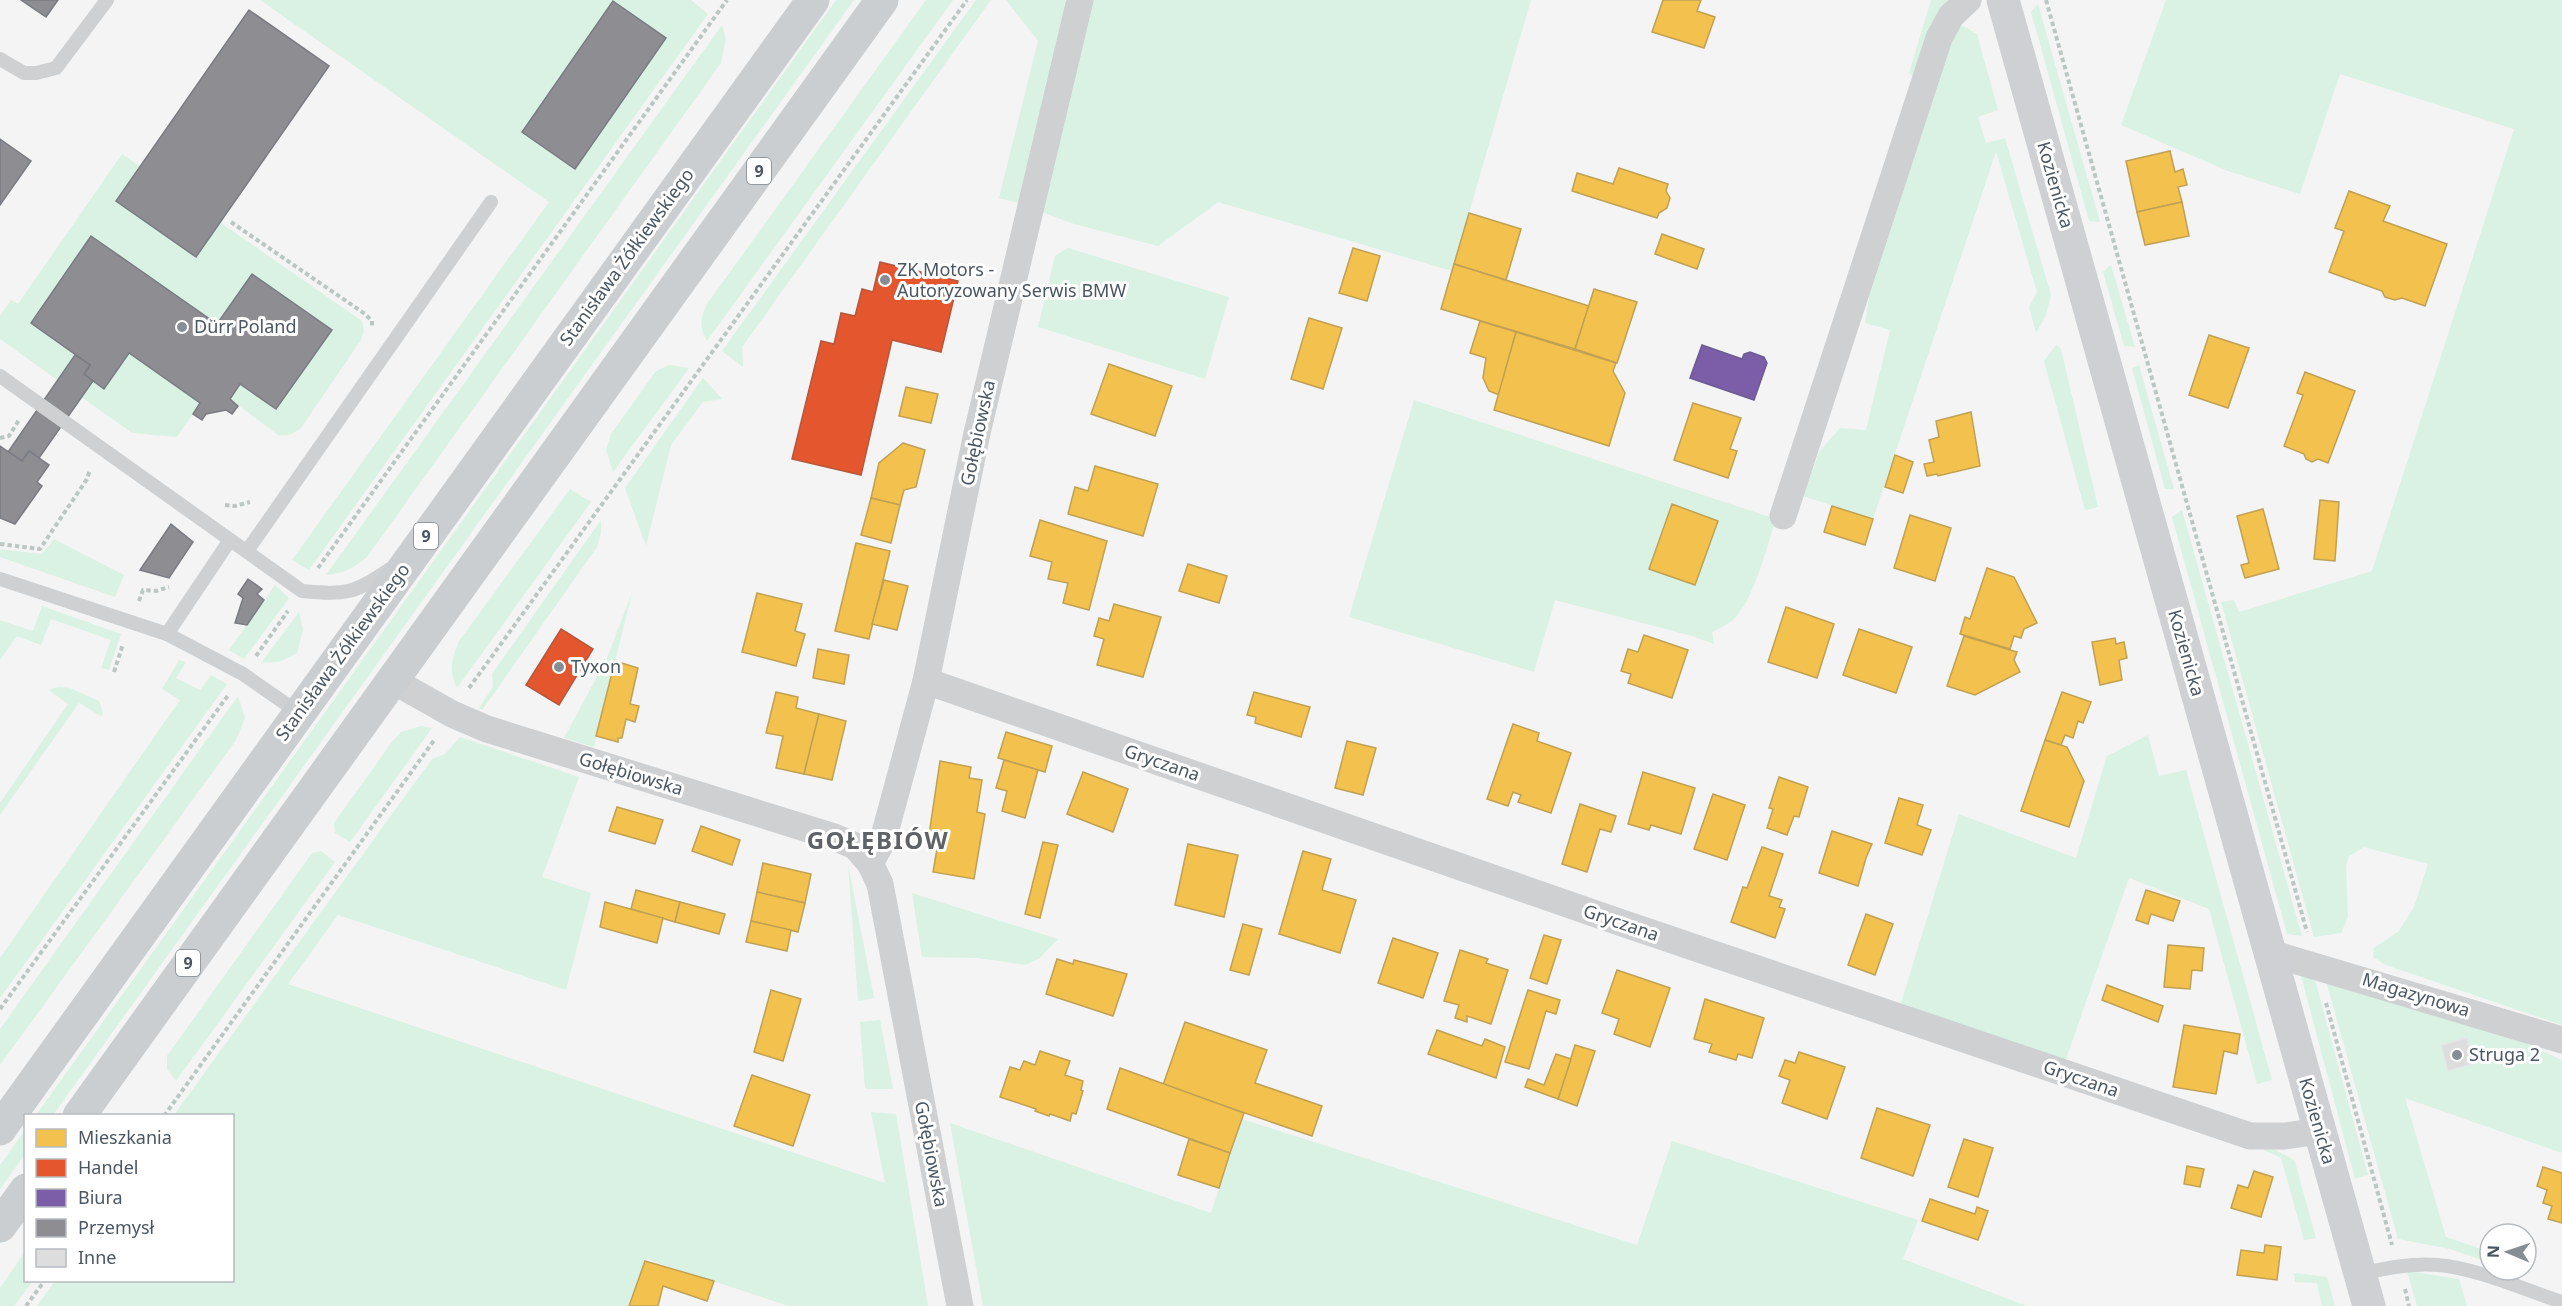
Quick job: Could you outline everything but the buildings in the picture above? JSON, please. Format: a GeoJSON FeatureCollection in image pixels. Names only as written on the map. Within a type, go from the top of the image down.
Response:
{"type":"FeatureCollection","features":[{"type":"Feature","properties":{"kind":"main road","name":"Stanisława Żółkiewskiego"},"geometry":{"type":"LineString","coordinates":[[0,1129],[813,0]]}},
{"type":"Feature","properties":{"kind":"main road","name":"9"},"geometry":{"type":"LineString","coordinates":[[80,1114],[882,0]]}},
{"type":"Feature","properties":{"kind":"main road","name":"Kozienicka"},"geometry":{"type":"LineString","coordinates":[[2003,0],[2369,1306]]}},
{"type":"Feature","properties":{"kind":"main road"},"geometry":{"type":"LineString","coordinates":[[0,1226],[24,1193]]}},
{"type":"Feature","properties":{"kind":"street","name":"Gołębiowska"},"geometry":{"type":"LineString","coordinates":[[870,863],[883,840],[926,681],[980,422],[1080,0]]}},
{"type":"Feature","properties":{"kind":"street"},"geometry":{"type":"LineString","coordinates":[[1783,516],[1939,38],[1951,16],[1968,0]]}},
{"type":"Feature","properties":{"kind":"street","name":"Gołębiowska"},"geometry":{"type":"LineString","coordinates":[[392,680],[452,714],[496,732],[834,837],[855,846],[870,863],[880,884],[960,1306]]}},
{"type":"Feature","properties":{"kind":"street","name":"Gryczana"},"geometry":{"type":"LineString","coordinates":[[926,681],[1622,923],[2250,1137],[2285,1136],[2320,1131]]}},
{"type":"Feature","properties":{"kind":"street","name":"Magazynowa"},"geometry":{"type":"LineString","coordinates":[[2270,953],[2562,1040]]}},
{"type":"Feature","properties":{"kind":"lane"},"geometry":{"type":"LineString","coordinates":[[0,59],[24,73],[36,73],[56,68],[107,0]]}},
{"type":"Feature","properties":{"kind":"lane"},"geometry":{"type":"LineString","coordinates":[[247,551],[491,202]]}},
{"type":"Feature","properties":{"kind":"lane"},"geometry":{"type":"LineString","coordinates":[[0,376],[302,591],[334,594],[364,587],[415,551]]}},
{"type":"Feature","properties":{"kind":"lane"},"geometry":{"type":"LineString","coordinates":[[167,634],[230,540]]}},
{"type":"Feature","properties":{"kind":"lane"},"geometry":{"type":"LineString","coordinates":[[0,579],[167,634],[243,674],[299,713]]}},
{"type":"Feature","properties":{"kind":"lane"},"geometry":{"type":"LineString","coordinates":[[2360,1274],[2398,1265],[2438,1265],[2462,1269],[2562,1302]]}},
{"type":"Feature","properties":{"kind":"path"},"geometry":{"type":"LineString","coordinates":[[0,1009],[727,0]]}},
{"type":"Feature","properties":{"kind":"path"},"geometry":{"type":"LineString","coordinates":[[165,1114],[967,0]]}},
{"type":"Feature","properties":{"kind":"path"},"geometry":{"type":"LineString","coordinates":[[2046,0],[2187,499],[2409,1306]]}},
{"type":"Feature","properties":{"kind":"path"},"geometry":{"type":"LineString","coordinates":[[231,222],[365,314],[372,321],[372,331]]}},
{"type":"Feature","properties":{"kind":"path"},"geometry":{"type":"LineString","coordinates":[[0,438],[9,436],[17,422],[28,418]]}},
{"type":"Feature","properties":{"kind":"path"},"geometry":{"type":"LineString","coordinates":[[0,544],[40,549],[87,479],[90,464]]}},
{"type":"Feature","properties":{"kind":"path"},"geometry":{"type":"LineString","coordinates":[[197,516],[211,498],[228,506],[245,504],[253,500]]}},
{"type":"Feature","properties":{"kind":"path"},"geometry":{"type":"LineString","coordinates":[[114,672],[143,590],[156,591],[169,587],[173,582]]}},
{"type":"Feature","properties":{"kind":"path"},"geometry":{"type":"LineString","coordinates":[[26,1306],[44,1282]]}},
{"type":"Feature","properties":{"kind":"green space"},"geometry":{"type":"Polygon","coordinates":[[[260,0],[691,0],[708,14],[309,570],[292,560],[549,202],[260,0]]]}},
{"type":"Feature","properties":{"kind":"green space"},"geometry":{"type":"Polygon","coordinates":[[[836,0],[854,0],[54,1114],[37,1114],[836,0]]]}},
{"type":"Feature","properties":{"kind":"green space"},"geometry":{"type":"Polygon","coordinates":[[[926,0],[953,0],[707,341],[701,323],[707,304],[926,0]]]}},
{"type":"Feature","properties":{"kind":"green space"},"geometry":{"type":"Polygon","coordinates":[[[976,0],[991,0],[742,347],[743,367],[722,351],[976,0]]]}},
{"type":"Feature","properties":{"kind":"green space"},"geometry":{"type":"Polygon","coordinates":[[[1006,0],[1069,0],[1019,203],[999,198],[1038,41],[1006,0]]]}},
{"type":"Feature","properties":{"kind":"green space"},"geometry":{"type":"Polygon","coordinates":[[[1093,0],[1531,0],[1452,271],[1218,202],[1158,246],[1074,224],[1042,212],[1093,0]]]}},
{"type":"Feature","properties":{"kind":"green space"},"geometry":{"type":"Polygon","coordinates":[[[1931,0],[1947,0],[1938,15],[1913,75],[1909,73],[1931,0]]]}},
{"type":"Feature","properties":{"kind":"green space"},"geometry":{"type":"Polygon","coordinates":[[[2166,0],[2562,0],[2562,1025],[2386,965],[2373,957],[2374,948],[2399,931],[2414,907],[2428,864],[2364,847],[2349,856],[2346,866],[2348,917],[2341,933],[2314,937],[2221,602],[2234,600],[2239,612],[2372,571],[2514,129],[2340,74],[2300,194],[2228,171],[2121,125],[2166,0]]]}},
{"type":"Feature","properties":{"kind":"green space"},"geometry":{"type":"Polygon","coordinates":[[[2038,4],[2100,222],[2089,221],[2031,12],[2038,4]]]}},
{"type":"Feature","properties":{"kind":"green space"},"geometry":{"type":"Polygon","coordinates":[[[722,25],[726,39],[721,63],[367,557],[348,570],[326,575],[722,25]]]}},
{"type":"Feature","properties":{"kind":"green space"},"geometry":{"type":"Polygon","coordinates":[[[1963,26],[1977,34],[1998,110],[1978,117],[1986,143],[2005,138],[2051,295],[2046,315],[2036,333],[2029,307],[2037,292],[1996,152],[1873,519],[1803,496],[1819,452],[1840,428],[1866,430],[1890,330],[1865,323],[1870,291],[1953,29],[1963,26]]]}},
{"type":"Feature","properties":{"kind":"green space"},"geometry":{"type":"Polygon","coordinates":[[[122,154],[362,321],[364,331],[361,340],[301,428],[295,432],[278,435],[230,399],[240,384],[276,409],[332,329],[252,274],[217,324],[91,237],[31,323],[90,365],[84,374],[104,389],[129,353],[200,403],[177,437],[132,433],[0,339],[0,316],[11,300],[18,304],[122,154]]]}},
{"type":"Feature","properties":{"kind":"green space"},"geometry":{"type":"Polygon","coordinates":[[[1068,248],[1229,297],[1205,379],[1038,327],[1055,256],[1068,248]]]}},
{"type":"Feature","properties":{"kind":"green space"},"geometry":{"type":"Polygon","coordinates":[[[2111,265],[2135,347],[2124,346],[2103,272],[2111,265]]]}},
{"type":"Feature","properties":{"kind":"green space"},"geometry":{"type":"Polygon","coordinates":[[[2056,345],[2061,349],[2098,507],[2085,510],[2044,361],[2056,345]]]}},
{"type":"Feature","properties":{"kind":"green space"},"geometry":{"type":"Polygon","coordinates":[[[669,365],[689,368],[613,472],[606,449],[611,434],[656,371],[669,365]]]}},
{"type":"Feature","properties":{"kind":"green space"},"geometry":{"type":"Polygon","coordinates":[[[2139,365],[2174,489],[2165,489],[2132,368],[2139,365]]]}},
{"type":"Feature","properties":{"kind":"green space"},"geometry":{"type":"Polygon","coordinates":[[[703,378],[722,399],[703,402],[671,445],[646,546],[625,488],[703,378]]]}},
{"type":"Feature","properties":{"kind":"green space"},"geometry":{"type":"Polygon","coordinates":[[[1414,400],[1776,519],[1751,593],[1745,604],[1733,619],[1712,632],[1714,644],[1692,636],[1555,600],[1534,672],[1349,617],[1414,400]]]}},
{"type":"Feature","properties":{"kind":"green space"},"geometry":{"type":"Polygon","coordinates":[[[570,489],[591,502],[457,688],[452,665],[459,641],[570,489]]]}},
{"type":"Feature","properties":{"kind":"green space"},"geometry":{"type":"Polygon","coordinates":[[[2182,510],[2302,936],[2287,934],[2172,517],[2182,510]]]}},
{"type":"Feature","properties":{"kind":"green space"},"geometry":{"type":"Polygon","coordinates":[[[601,520],[601,533],[597,547],[482,710],[479,708],[493,687],[492,674],[601,520]]]}},
{"type":"Feature","properties":{"kind":"green space"},"geometry":{"type":"Polygon","coordinates":[[[54,539],[124,575],[115,597],[0,557],[0,549],[42,554],[54,539]]]}},
{"type":"Feature","properties":{"kind":"green space"},"geometry":{"type":"Polygon","coordinates":[[[275,585],[289,598],[244,659],[229,650],[275,585]]]}},
{"type":"Feature","properties":{"kind":"green space"},"geometry":{"type":"Polygon","coordinates":[[[632,593],[594,747],[564,738],[607,658],[632,593]]]}},
{"type":"Feature","properties":{"kind":"green space"},"geometry":{"type":"Polygon","coordinates":[[[42,606],[121,634],[109,670],[101,668],[111,640],[51,619],[41,645],[17,636],[0,660],[0,620],[33,631],[42,606]]]}},
{"type":"Feature","properties":{"kind":"green space"},"geometry":{"type":"Polygon","coordinates":[[[299,612],[303,630],[297,653],[279,662],[261,663],[299,612]]]}},
{"type":"Feature","properties":{"kind":"green space"},"geometry":{"type":"Polygon","coordinates":[[[179,660],[186,662],[176,678],[200,690],[211,675],[227,684],[0,998],[0,958],[180,700],[162,689],[179,660]]]}},
{"type":"Feature","properties":{"kind":"green space"},"geometry":{"type":"Polygon","coordinates":[[[58,687],[70,688],[99,701],[103,713],[101,716],[79,703],[0,815],[0,803],[68,704],[49,690],[58,687]]]}},
{"type":"Feature","properties":{"kind":"green space"},"geometry":{"type":"Polygon","coordinates":[[[238,696],[245,718],[236,740],[0,1065],[0,1029],[238,696]]]}},
{"type":"Feature","properties":{"kind":"green space"},"geometry":{"type":"Polygon","coordinates":[[[421,726],[432,728],[350,842],[335,833],[334,823],[392,742],[401,732],[421,726]]]}},
{"type":"Feature","properties":{"kind":"green space"},"geometry":{"type":"Polygon","coordinates":[[[2148,735],[2159,776],[2186,770],[2272,1080],[2257,1084],[2209,909],[2129,878],[2065,1062],[1901,1003],[1959,814],[2076,858],[2107,756],[2148,735]]]}},
{"type":"Feature","properties":{"kind":"green space"},"geometry":{"type":"Polygon","coordinates":[[[460,737],[579,777],[542,877],[591,893],[566,990],[338,915],[288,984],[885,1183],[871,1112],[896,1114],[928,1306],[789,1306],[646,1259],[628,1306],[37,1306],[54,1282],[234,1282],[234,1114],[175,1114],[432,759],[445,754],[460,737]]]}},
{"type":"Feature","properties":{"kind":"green space"},"geometry":{"type":"Polygon","coordinates":[[[321,851],[335,862],[176,1081],[167,1069],[167,1056],[312,853],[321,851]]]}},
{"type":"Feature","properties":{"kind":"green space"},"geometry":{"type":"Polygon","coordinates":[[[848,864],[874,998],[858,1001],[848,864]]]}},
{"type":"Feature","properties":{"kind":"green space"},"geometry":{"type":"Polygon","coordinates":[[[912,893],[1058,939],[1040,958],[1026,965],[978,958],[922,957],[912,893]]]}},
{"type":"Feature","properties":{"kind":"green space"},"geometry":{"type":"Polygon","coordinates":[[[2300,972],[2314,976],[2368,1175],[2355,1179],[2300,972]]]}},
{"type":"Feature","properties":{"kind":"green space"},"geometry":{"type":"Polygon","coordinates":[[[2324,974],[2507,1035],[2562,1060],[2562,1153],[2405,1098],[2446,1237],[2478,1248],[2478,1259],[2450,1249],[2398,1239],[2324,974]]]}},
{"type":"Feature","properties":{"kind":"green space"},"geometry":{"type":"Polygon","coordinates":[[[880,1020],[893,1089],[865,1089],[860,1022],[880,1020]]]}},
{"type":"Feature","properties":{"kind":"green space"},"geometry":{"type":"Polygon","coordinates":[[[1242,1119],[1637,1245],[1672,1141],[1918,1220],[1903,1259],[2027,1306],[983,1306],[950,1123],[1211,1213],[1242,1119]]]}},
{"type":"Feature","properties":{"kind":"green space"},"geometry":{"type":"Polygon","coordinates":[[[24,1131],[24,1155],[0,1189],[0,1165],[24,1131]]]}},
{"type":"Feature","properties":{"kind":"green space"},"geometry":{"type":"Polygon","coordinates":[[[2264,1144],[2295,1162],[2316,1238],[2304,1240],[2281,1158],[2264,1150],[2264,1144]]]}},
{"type":"Feature","properties":{"kind":"green space"},"geometry":{"type":"Polygon","coordinates":[[[24,1253],[24,1282],[32,1282],[14,1306],[0,1306],[0,1288],[24,1253]]]}},
{"type":"Feature","properties":{"kind":"green space"},"geometry":{"type":"Polygon","coordinates":[[[2407,1271],[2459,1279],[2467,1306],[2417,1306],[2407,1271]]]}},
{"type":"Feature","properties":{"kind":"green space"},"geometry":{"type":"Polygon","coordinates":[[[2294,1273],[2327,1277],[2335,1306],[2322,1306],[2317,1283],[2295,1282],[2294,1273]]]}},
{"type":"Feature","properties":{"kind":"place","name":"ZK Motors - Autoryzowany Serwis BMW"},"geometry":{"type":"Point","coordinates":[885,280]}},
{"type":"Feature","properties":{"kind":"place","name":"Dürr Poland"},"geometry":{"type":"Point","coordinates":[182,327]}},
{"type":"Feature","properties":{"kind":"place","name":"Tyxon"},"geometry":{"type":"Point","coordinates":[559,667]}},
{"type":"Feature","properties":{"kind":"place","name":"Struga 2"},"geometry":{"type":"Point","coordinates":[2457,1055]}},
{"type":"Feature","properties":{"kind":"district","name":"GOŁĘBIÓW"},"geometry":{"type":"Point","coordinates":[878,841]}}]}
